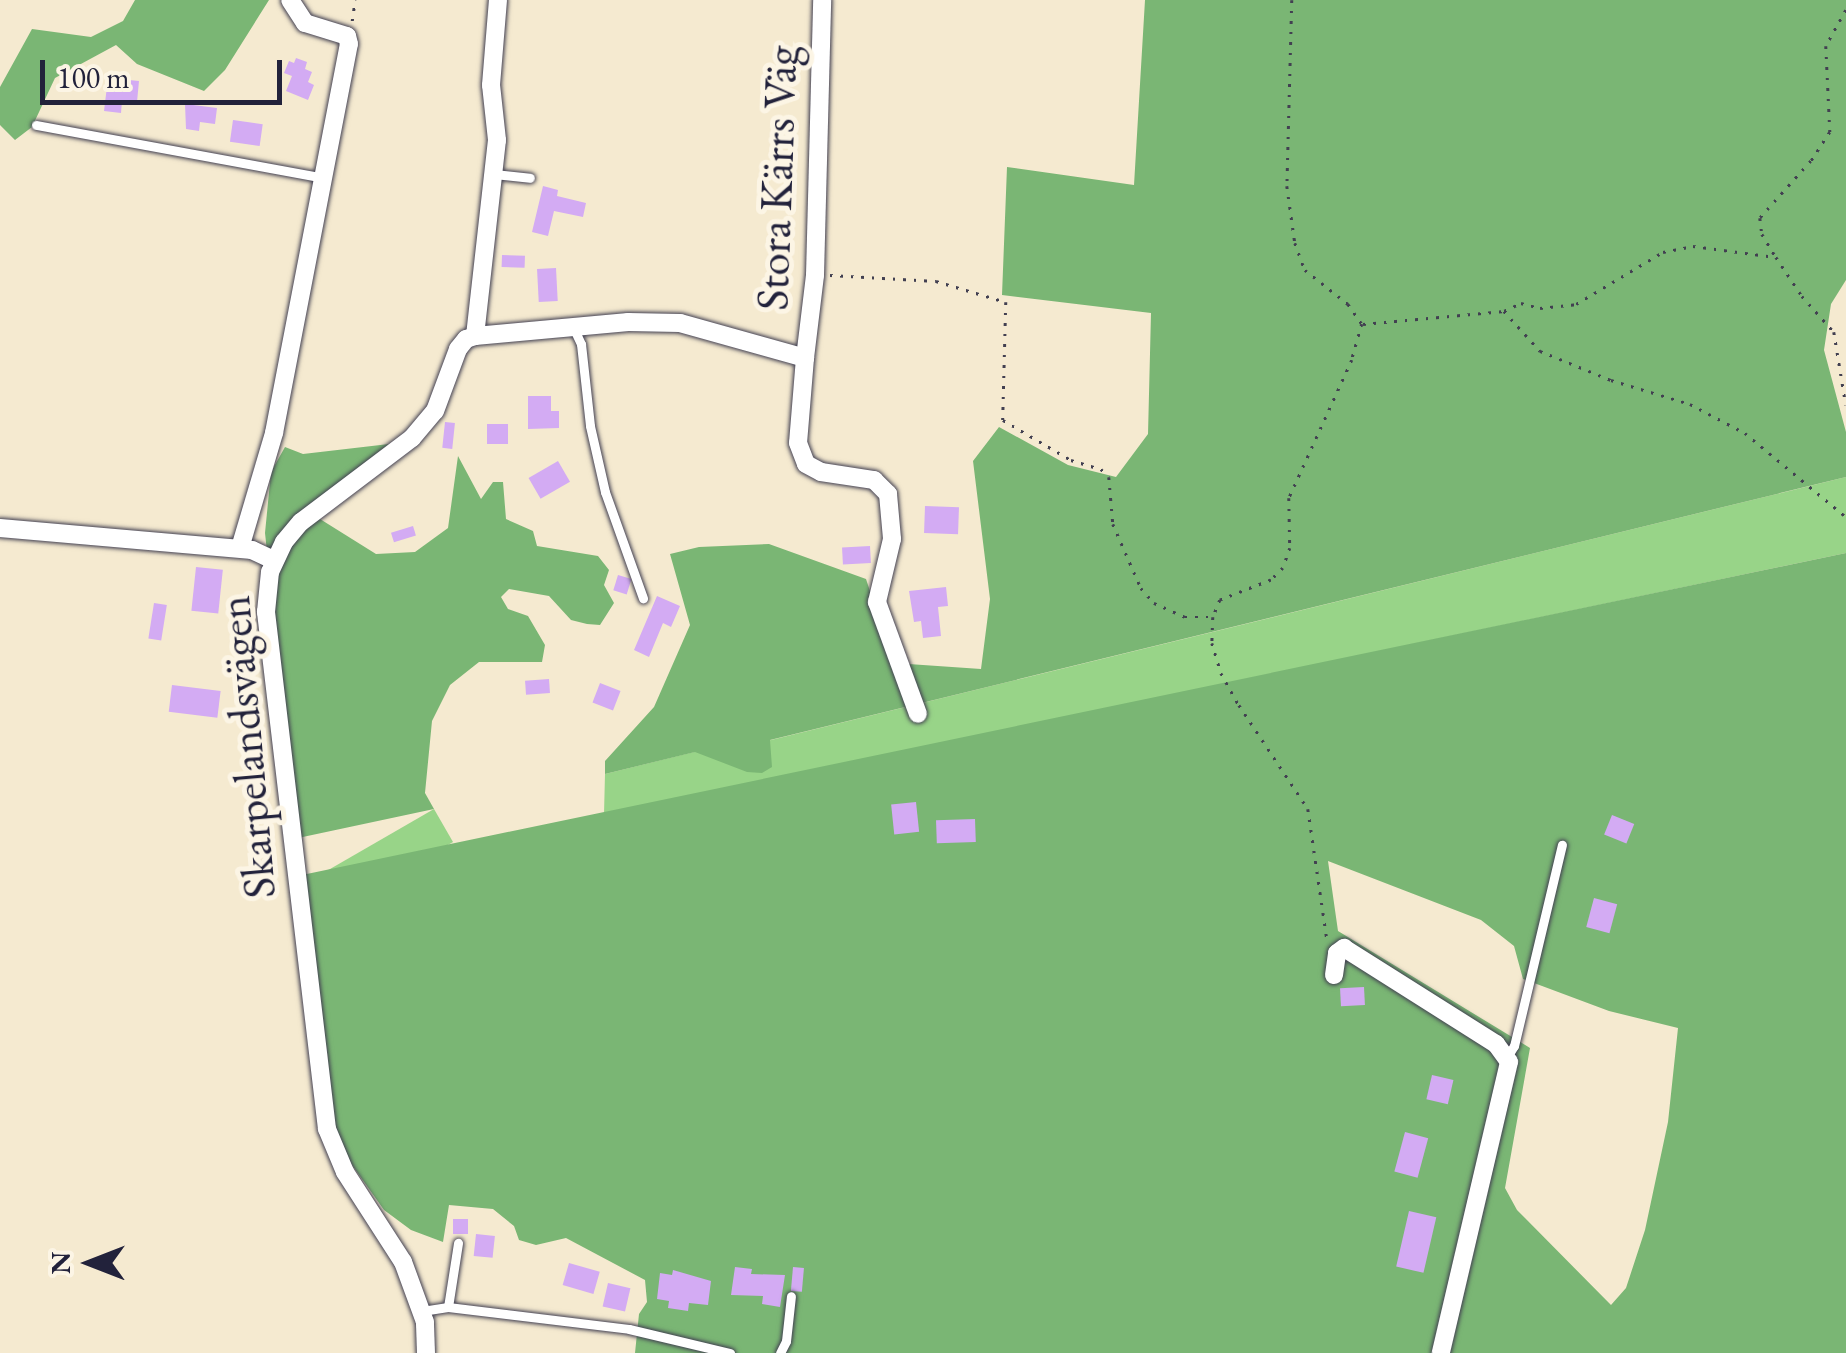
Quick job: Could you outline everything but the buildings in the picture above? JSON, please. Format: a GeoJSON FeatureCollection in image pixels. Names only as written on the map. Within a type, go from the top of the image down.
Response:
{"type":"FeatureCollection","features":[{"type":"Feature","properties":{"kind":"street"},"geometry":{"type":"LineString","coordinates":[[240,548],[274,433],[349,44],[346,36],[305,23],[290,0]]}},
{"type":"Feature","properties":{"kind":"street","name":"Skarpelandsvägen"},"geometry":{"type":"LineString","coordinates":[[426,1353],[422,1311],[403,1262],[345,1172],[327,1129],[268,656],[266,612],[273,560],[301,522],[412,438],[434,411],[458,350],[466,339],[475,336],[497,140],[491,85],[498,0]]}},
{"type":"Feature","properties":{"kind":"street","name":"Stora Kärrs Väg"},"geometry":{"type":"LineString","coordinates":[[822,0],[816,274],[798,442],[806,464],[821,472],[874,480],[888,494],[892,539],[877,602],[918,714]]}},
{"type":"Feature","properties":{"kind":"street"},"geometry":{"type":"LineString","coordinates":[[475,336],[628,322],[680,323],[804,358]]}},
{"type":"Feature","properties":{"kind":"street"},"geometry":{"type":"LineString","coordinates":[[0,528],[240,548],[273,560]]}},
{"type":"Feature","properties":{"kind":"street"},"geometry":{"type":"LineString","coordinates":[[1334,974],[1337,953],[1344,948],[1496,1044],[1507,1057],[1508,1070],[1441,1353]]}},
{"type":"Feature","properties":{"kind":"lane"},"geometry":{"type":"LineString","coordinates":[[36,125],[324,178]]}},
{"type":"Feature","properties":{"kind":"lane"},"geometry":{"type":"LineString","coordinates":[[492,174],[530,178]]}},
{"type":"Feature","properties":{"kind":"lane"},"geometry":{"type":"LineString","coordinates":[[574,329],[581,344],[590,426],[605,492],[643,598]]}},
{"type":"Feature","properties":{"kind":"lane"},"geometry":{"type":"LineString","coordinates":[[1507,1057],[1514,1046],[1562,845]]}},
{"type":"Feature","properties":{"kind":"lane"},"geometry":{"type":"LineString","coordinates":[[448,1307],[458,1244]]}},
{"type":"Feature","properties":{"kind":"lane"},"geometry":{"type":"LineString","coordinates":[[780,1353],[786,1341],[791,1296]]}},
{"type":"Feature","properties":{"kind":"lane"},"geometry":{"type":"LineString","coordinates":[[422,1311],[448,1307],[629,1330],[730,1353]]}},
{"type":"Feature","properties":{"kind":"path"},"geometry":{"type":"LineString","coordinates":[[1292,0],[1287,186],[1295,243],[1305,270],[1356,312],[1362,324],[1352,360],[1289,498],[1290,548],[1283,568],[1271,580],[1220,600],[1213,617],[1212,643],[1222,673],[1308,809],[1327,941],[1337,953]]}},
{"type":"Feature","properties":{"kind":"path"},"geometry":{"type":"LineString","coordinates":[[1846,10],[1826,46],[1830,132],[1811,161],[1760,218],[1762,234],[1776,257],[1802,296],[1834,332],[1846,405]]}},
{"type":"Feature","properties":{"kind":"path"},"geometry":{"type":"LineString","coordinates":[[1362,324],[1504,311],[1521,303],[1540,308],[1576,304],[1663,252],[1693,246],[1776,257]]}},
{"type":"Feature","properties":{"kind":"path"},"geometry":{"type":"LineString","coordinates":[[816,274],[936,281],[1006,302],[1003,420],[1071,460],[1101,469],[1108,477],[1113,524],[1141,588],[1154,604],[1184,617],[1213,617]]}},
{"type":"Feature","properties":{"kind":"path"},"geometry":{"type":"LineString","coordinates":[[1504,311],[1540,351],[1611,380],[1690,404],[1745,432],[1846,518]]}},
{"type":"Feature","properties":{"kind":"green space"},"geometry":{"type":"Polygon","coordinates":[[[135,0],[269,0],[225,70],[204,91],[137,64],[116,45],[55,78],[32,127],[15,140],[0,125],[0,87],[32,29],[91,37],[123,21],[135,0]]]}},
{"type":"Feature","properties":{"kind":"green space"},"geometry":{"type":"Polygon","coordinates":[[[1145,0],[1846,0],[1846,280],[1831,304],[1824,350],[1846,432],[1846,477],[770,740],[772,767],[762,773],[747,772],[695,752],[605,774],[605,761],[654,707],[690,625],[670,554],[699,547],[769,544],[866,579],[894,663],[981,669],[990,599],[973,461],[999,427],[1068,465],[1116,477],[1148,434],[1151,313],[1002,295],[1007,167],[1134,185],[1145,0]]]}},
{"type":"Feature","properties":{"kind":"green space"},"geometry":{"type":"Polygon","coordinates":[[[389,444],[304,509],[376,554],[415,552],[448,528],[458,456],[481,499],[493,482],[503,482],[506,519],[533,531],[537,546],[598,556],[609,570],[604,585],[614,603],[600,625],[587,624],[571,620],[549,596],[509,589],[501,597],[508,609],[528,616],[545,645],[542,662],[479,662],[450,685],[432,721],[425,793],[434,809],[298,838],[265,533],[271,472],[285,447],[303,454],[389,444]]]}},
{"type":"Feature","properties":{"kind":"green space"},"geometry":{"type":"Polygon","coordinates":[[[1846,477],[1846,553],[604,814],[605,774],[694,752],[771,740],[1846,477]]]}},
{"type":"Feature","properties":{"kind":"green space"},"geometry":{"type":"Polygon","coordinates":[[[1846,553],[1846,1353],[635,1353],[639,1314],[647,1302],[645,1280],[566,1238],[536,1245],[519,1240],[514,1226],[493,1209],[449,1205],[443,1242],[411,1230],[384,1210],[340,1148],[329,1114],[328,1059],[302,875],[1846,553]],[[1328,861],[1338,931],[1530,1048],[1505,1188],[1517,1210],[1611,1305],[1626,1288],[1645,1230],[1668,1122],[1678,1028],[1609,1011],[1523,979],[1514,946],[1481,920],[1328,861]]]}},
{"type":"Feature","properties":{"kind":"green space"},"geometry":{"type":"Polygon","coordinates":[[[434,809],[453,842],[333,911],[314,878],[434,809]]]}}]}
